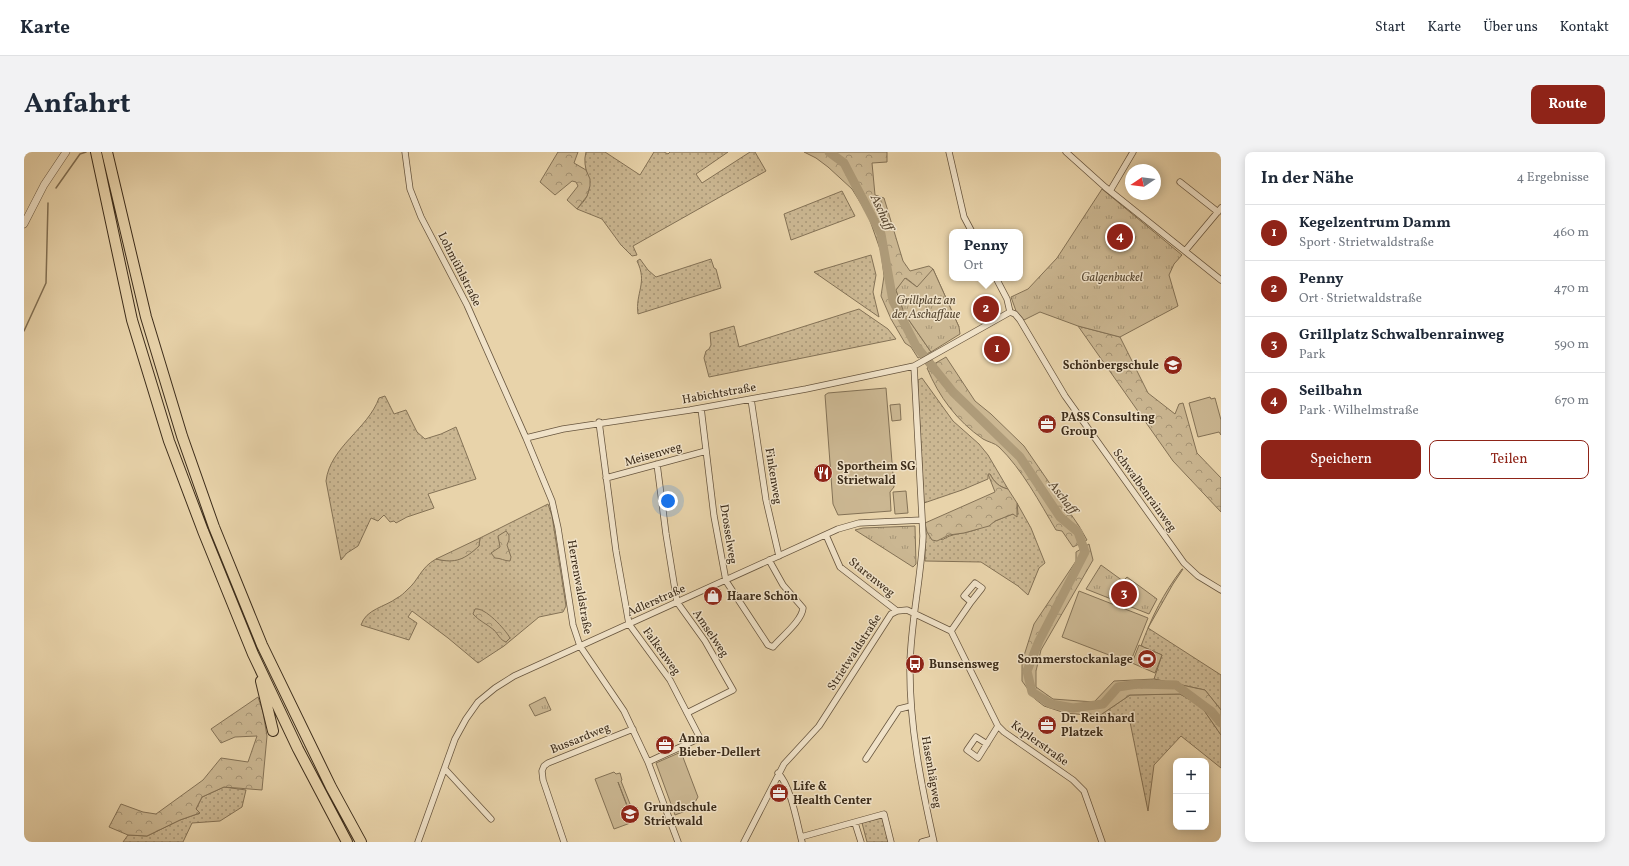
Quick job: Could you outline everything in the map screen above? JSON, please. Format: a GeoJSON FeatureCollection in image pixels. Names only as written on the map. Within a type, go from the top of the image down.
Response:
{"type":"FeatureCollection","features":[{"type":"Feature","properties":{"kind":"highway"},"geometry":{"type":"LineString","coordinates":[[96,152],[132,320],[169,441],[203,531],[254,654],[298,749],[347,842]]}},
{"type":"Feature","properties":{"kind":"highway"},"geometry":{"type":"LineString","coordinates":[[107,152],[146,317],[182,436],[214,527],[262,645],[331,787],[361,842]]}},
{"type":"Feature","properties":{"kind":"highway"},"geometry":{"type":"LineString","coordinates":[[254,654],[273,731]]}},
{"type":"Feature","properties":{"kind":"street"},"geometry":{"type":"LineString","coordinates":[[24,224],[44,185],[66,152]]}},
{"type":"Feature","properties":{"kind":"street","name":"Lohmühlstraße"},"geometry":{"type":"LineString","coordinates":[[405,152],[410,189],[421,217],[467,305],[505,393]]}},
{"type":"Feature","properties":{"kind":"street"},"geometry":{"type":"LineString","coordinates":[[949,152],[964,217],[970,229]]}},
{"type":"Feature","properties":{"kind":"street"},"geometry":{"type":"LineString","coordinates":[[1066,152],[1110,191],[1221,280]]}},
{"type":"Feature","properties":{"kind":"street"},"geometry":{"type":"LineString","coordinates":[[1110,191],[1133,152]]}},
{"type":"Feature","properties":{"kind":"street"},"geometry":{"type":"LineString","coordinates":[[1180,182],[1219,210],[1185,251]]}},
{"type":"Feature","properties":{"kind":"street"},"geometry":{"type":"LineString","coordinates":[[971,602],[951,631],[916,614],[922,563],[922,520],[914,366],[1010,312],[1007,299],[998,281]]}},
{"type":"Feature","properties":{"kind":"street","name":"Schwalbenrainweg"},"geometry":{"type":"LineString","coordinates":[[1010,312],[1015,314],[1020,320],[1065,396],[1184,563],[1198,576],[1221,590]]}},
{"type":"Feature","properties":{"kind":"street","name":"Habichtstraße"},"geometry":{"type":"LineString","coordinates":[[526,438],[563,428],[752,399],[914,366]]}},
{"type":"Feature","properties":{"kind":"street","name":"Herrenwaldstraße"},"geometry":{"type":"LineString","coordinates":[[505,393],[526,438],[552,501],[558,528],[573,625],[580,646],[624,711],[648,762],[678,842]]}},
{"type":"Feature","properties":{"kind":"street","name":"Finkenweg"},"geometry":{"type":"LineString","coordinates":[[752,399],[766,500],[779,556]]}},
{"type":"Feature","properties":{"kind":"street","name":"Drosselweg"},"geometry":{"type":"LineString","coordinates":[[701,408],[714,516],[726,581],[768,645],[773,647],[796,623],[803,613],[803,608],[784,585],[769,560]]}},
{"type":"Feature","properties":{"kind":"street","name":"Falkenweg"},"geometry":{"type":"LineString","coordinates":[[599,422],[622,591],[629,624],[670,680],[700,738],[648,762]]}},
{"type":"Feature","properties":{"kind":"street","name":"Meisenweg"},"geometry":{"type":"LineString","coordinates":[[606,478],[706,451]]}},
{"type":"Feature","properties":{"kind":"street","name":"Amselweg"},"geometry":{"type":"LineString","coordinates":[[657,464],[677,602],[705,641],[733,690],[688,713]]}},
{"type":"Feature","properties":{"kind":"street","name":"Adlerstraße"},"geometry":{"type":"LineString","coordinates":[[418,842],[455,739],[466,719],[478,702],[495,688],[514,676],[851,524],[922,520]]}},
{"type":"Feature","properties":{"kind":"street","name":"Starenweg"},"geometry":{"type":"LineString","coordinates":[[826,535],[840,566],[897,611]]}},
{"type":"Feature","properties":{"kind":"street","name":"Strietwaldstraße"},"geometry":{"type":"LineString","coordinates":[[744,842],[778,773],[788,759],[819,726],[891,614],[897,611],[907,610],[916,614]]}},
{"type":"Feature","properties":{"kind":"street","name":"Hasenhägweg"},"geometry":{"type":"LineString","coordinates":[[916,614],[910,662],[911,706],[916,749],[933,840]]}},
{"type":"Feature","properties":{"kind":"street","name":"Keplerstraße"},"geometry":{"type":"LineString","coordinates":[[951,631],[998,726],[1073,780],[1084,791],[1102,842]]}},
{"type":"Feature","properties":{"kind":"street"},"geometry":{"type":"LineString","coordinates":[[866,759],[899,709],[911,706]]}},
{"type":"Feature","properties":{"kind":"street"},"geometry":{"type":"LineString","coordinates":[[987,744],[998,726]]}},
{"type":"Feature","properties":{"kind":"street","name":"Bussardweg"},"geometry":{"type":"LineString","coordinates":[[564,842],[542,774],[544,766],[557,758],[633,729]]}},
{"type":"Feature","properties":{"kind":"street"},"geometry":{"type":"LineString","coordinates":[[445,769],[491,819]]}},
{"type":"Feature","properties":{"kind":"street"},"geometry":{"type":"LineString","coordinates":[[778,773],[784,779],[801,840],[884,814],[891,842]]}},
{"type":"Feature","properties":{"kind":"street"},"geometry":{"type":"LineString","coordinates":[[855,823],[861,842]]}},
{"type":"Feature","properties":{"kind":"street"},"geometry":{"type":"LineString","coordinates":[[922,842],[933,840]]}},
{"type":"Feature","properties":{"kind":"green space"},"geometry":{"type":"Polygon","coordinates":[[[558,152],[578,152],[574,163],[586,170],[590,179],[590,186],[587,196],[577,209],[567,200],[578,186],[576,182],[572,181],[555,195],[540,182],[558,152]]]}},
{"type":"Feature","properties":{"kind":"green space"},"geometry":{"type":"Polygon","coordinates":[[[586,152],[605,152],[640,175],[654,152],[664,152],[668,154],[670,152],[728,152],[696,174],[702,183],[750,152],[755,152],[766,171],[633,246],[637,255],[632,256],[621,245],[602,219],[577,209],[585,200],[589,190],[585,164],[586,152]]]}},
{"type":"Feature","properties":{"kind":"green space"},"geometry":{"type":"Polygon","coordinates":[[[804,152],[887,152],[887,162],[872,163],[875,195],[884,198],[903,261],[910,271],[929,266],[933,269],[959,327],[952,329],[917,287],[906,278],[896,290],[904,313],[931,352],[918,358],[911,347],[905,343],[891,319],[881,296],[884,276],[881,252],[868,215],[852,189],[828,167],[816,158],[804,152]]]}},
{"type":"Feature","properties":{"kind":"green space","name":"Galgenbuckel"},"geometry":{"type":"Polygon","coordinates":[[[1102,189],[1182,255],[1174,264],[1169,275],[1178,306],[1120,337],[1078,326],[1040,312],[1024,320],[1016,311],[1011,297],[1028,289],[1057,258],[1102,189]]]}},
{"type":"Feature","properties":{"kind":"green space"},"geometry":{"type":"Polygon","coordinates":[[[842,191],[855,216],[791,240],[784,214],[842,191]]]}},
{"type":"Feature","properties":{"kind":"green space"},"geometry":{"type":"Polygon","coordinates":[[[871,255],[876,275],[873,292],[879,317],[814,272],[871,255]]]}},
{"type":"Feature","properties":{"kind":"green space"},"geometry":{"type":"Polygon","coordinates":[[[640,259],[648,270],[656,277],[711,259],[714,268],[716,269],[721,288],[638,314],[641,276],[637,261],[640,259]]]}},
{"type":"Feature","properties":{"kind":"green space","name":"Grillplatz an der Aschaffaue"},"geometry":{"type":"Polygon","coordinates":[[[933,269],[959,327],[960,334],[931,352],[904,313],[896,290],[905,278],[917,287],[933,269]]]}},
{"type":"Feature","properties":{"kind":"green space"},"geometry":{"type":"Polygon","coordinates":[[[859,309],[888,329],[896,339],[709,377],[704,358],[706,351],[711,345],[710,333],[734,326],[739,347],[859,309]]]}},
{"type":"Feature","properties":{"kind":"green space"},"geometry":{"type":"Polygon","coordinates":[[[1078,326],[1120,337],[1148,393],[1175,414],[1179,404],[1183,403],[1197,453],[1221,478],[1221,512],[1173,461],[1078,326]]]}},
{"type":"Feature","properties":{"kind":"green space"},"geometry":{"type":"Polygon","coordinates":[[[946,357],[975,401],[991,414],[1024,446],[1087,540],[1073,547],[1062,531],[1056,530],[1015,465],[997,446],[983,439],[974,432],[950,408],[937,389],[927,368],[946,357]]]}},
{"type":"Feature","properties":{"kind":"green space"},"geometry":{"type":"Polygon","coordinates":[[[922,378],[953,421],[979,444],[988,455],[1008,489],[997,484],[990,474],[988,475],[988,479],[924,503],[918,391],[918,380],[922,378]]]}},
{"type":"Feature","properties":{"kind":"green space"},"geometry":{"type":"Polygon","coordinates":[[[886,388],[894,487],[890,492],[891,511],[838,515],[833,504],[825,395],[828,393],[886,388]]]}},
{"type":"Feature","properties":{"kind":"green space"},"geometry":{"type":"Polygon","coordinates":[[[385,396],[394,414],[406,410],[417,432],[425,439],[456,427],[476,479],[428,494],[434,508],[407,517],[396,523],[394,521],[390,522],[384,515],[378,521],[371,518],[358,546],[347,553],[341,560],[326,481],[329,469],[334,458],[367,419],[379,398],[385,396]]]}},
{"type":"Feature","properties":{"kind":"green space"},"geometry":{"type":"Polygon","coordinates":[[[1210,397],[1211,399],[1215,398],[1221,420],[1221,435],[1219,432],[1198,437],[1189,403],[1210,397]]]}},
{"type":"Feature","properties":{"kind":"green space"},"geometry":{"type":"Polygon","coordinates":[[[900,404],[901,420],[892,421],[890,405],[900,404]]]}},
{"type":"Feature","properties":{"kind":"green space"},"geometry":{"type":"Polygon","coordinates":[[[988,474],[990,474],[999,485],[1008,489],[1017,503],[1017,517],[1013,514],[995,521],[989,526],[964,533],[949,535],[937,541],[932,540],[927,532],[925,523],[995,492],[988,474]]]}},
{"type":"Feature","properties":{"kind":"green space"},"geometry":{"type":"Polygon","coordinates":[[[906,491],[908,513],[895,514],[893,492],[906,491]]]}},
{"type":"Feature","properties":{"kind":"green space"},"geometry":{"type":"Polygon","coordinates":[[[1017,503],[1031,528],[1045,563],[1039,568],[1028,595],[1018,586],[981,562],[925,561],[925,523],[942,540],[954,535],[975,530],[1013,514],[1018,514],[1017,503]]]}},
{"type":"Feature","properties":{"kind":"green space"},"geometry":{"type":"Polygon","coordinates":[[[548,504],[552,516],[566,606],[563,612],[539,617],[504,646],[478,663],[412,611],[408,617],[417,623],[409,640],[361,625],[363,620],[371,612],[404,593],[426,566],[436,559],[454,560],[464,557],[479,546],[480,538],[548,504]]]}},
{"type":"Feature","properties":{"kind":"green space"},"geometry":{"type":"Polygon","coordinates":[[[915,526],[916,564],[913,567],[855,530],[863,528],[915,526]]]}},
{"type":"Feature","properties":{"kind":"green space"},"geometry":{"type":"Polygon","coordinates":[[[506,531],[509,535],[507,545],[511,557],[510,561],[495,558],[491,553],[500,547],[498,536],[506,531]]]}},
{"type":"Feature","properties":{"kind":"green space"},"geometry":{"type":"Polygon","coordinates":[[[480,538],[479,546],[465,557],[455,561],[436,559],[480,538]]]}},
{"type":"Feature","properties":{"kind":"green space"},"geometry":{"type":"Polygon","coordinates":[[[1089,544],[1093,560],[1041,650],[1036,671],[1036,687],[1053,699],[1094,702],[1114,681],[1154,679],[1205,690],[1221,710],[1221,735],[1201,706],[1180,694],[1130,695],[1099,716],[1065,713],[1044,706],[1035,699],[1022,681],[1022,662],[1034,624],[1076,561],[1076,552],[1089,544]]]}},
{"type":"Feature","properties":{"kind":"green space"},"geometry":{"type":"Polygon","coordinates":[[[1101,565],[1123,581],[1127,577],[1157,599],[1149,614],[1086,589],[1101,565]]]}},
{"type":"Feature","properties":{"kind":"green space"},"geometry":{"type":"Polygon","coordinates":[[[1183,569],[1173,584],[1148,628],[1164,596],[1175,578],[1183,569]]]}},
{"type":"Feature","properties":{"kind":"green space"},"geometry":{"type":"Polygon","coordinates":[[[1079,591],[1148,618],[1130,663],[1062,637],[1079,591]]]}},
{"type":"Feature","properties":{"kind":"green space"},"geometry":{"type":"Polygon","coordinates":[[[475,609],[484,611],[489,615],[504,629],[510,638],[506,642],[502,640],[494,630],[473,614],[475,609]]]}},
{"type":"Feature","properties":{"kind":"green space"},"geometry":{"type":"Polygon","coordinates":[[[1148,628],[1221,675],[1221,710],[1205,690],[1154,679],[1162,655],[1141,646],[1148,628]]]}},
{"type":"Feature","properties":{"kind":"green space","name":"Sommerstockanlage"},"geometry":{"type":"Polygon","coordinates":[[[1139,645],[1162,655],[1155,673],[1132,663],[1139,645]]]}},
{"type":"Feature","properties":{"kind":"green space"},"geometry":{"type":"Polygon","coordinates":[[[1180,694],[1201,706],[1221,735],[1221,768],[1181,736],[1154,765],[1148,811],[1129,717],[1099,716],[1130,695],[1180,694]]]}},
{"type":"Feature","properties":{"kind":"green space"},"geometry":{"type":"Polygon","coordinates":[[[258,697],[263,712],[267,736],[262,790],[224,787],[202,797],[196,809],[200,813],[180,820],[147,836],[128,835],[109,827],[121,804],[143,812],[156,814],[203,780],[221,758],[248,762],[257,736],[235,737],[221,743],[211,729],[258,697]]]}},
{"type":"Feature","properties":{"kind":"green space"},"geometry":{"type":"Polygon","coordinates":[[[545,697],[551,710],[535,716],[529,705],[545,697]]]}},
{"type":"Feature","properties":{"kind":"green space"},"geometry":{"type":"Polygon","coordinates":[[[681,752],[698,797],[691,809],[675,815],[656,763],[681,752]]]}},
{"type":"Feature","properties":{"kind":"green space"},"geometry":{"type":"Polygon","coordinates":[[[614,772],[616,774],[620,773],[621,781],[630,804],[627,805],[618,782],[633,822],[614,829],[595,779],[614,772]]]}},
{"type":"Feature","properties":{"kind":"green space"},"geometry":{"type":"Polygon","coordinates":[[[224,787],[246,790],[242,807],[220,821],[192,823],[183,842],[123,842],[128,835],[147,836],[180,820],[200,813],[196,809],[202,797],[224,787]]]}},
{"type":"Feature","properties":{"kind":"green space"},"geometry":{"type":"Polygon","coordinates":[[[882,818],[889,842],[867,842],[862,823],[882,818]]]}},
{"type":"Feature","properties":{"kind":"waterway"},"geometry":{"type":"LineString","coordinates":[[56,188],[80,154],[86,152]]}},
{"type":"Feature","properties":{"kind":"waterway","name":"Aschaff"},"geometry":{"type":"LineString","coordinates":[[829,152],[844,163],[881,234],[893,301],[916,346],[953,392],[1020,457],[1060,517],[1078,532],[1085,552],[1039,641],[1027,671],[1032,692],[1051,704],[1073,708],[1103,704],[1118,687],[1137,684],[1176,685],[1211,711],[1221,723]]}},
{"type":"Feature","properties":{"kind":"waterway"},"geometry":{"type":"LineString","coordinates":[[24,331],[46,283],[48,203]]}},
{"type":"Feature","properties":{"kind":"place","name":"Seilbahn"},"geometry":{"type":"Point","coordinates":[1120,237]}},
{"type":"Feature","properties":{"kind":"place","name":"Penny"},"geometry":{"type":"Point","coordinates":[986,309]}},
{"type":"Feature","properties":{"kind":"place","name":"Kegelzentrum Damm"},"geometry":{"type":"Point","coordinates":[997,349]}},
{"type":"Feature","properties":{"kind":"place","name":"Schönbergschule"},"geometry":{"type":"Point","coordinates":[1173,365]}},
{"type":"Feature","properties":{"kind":"place","name":"PASS Consulting Group"},"geometry":{"type":"Point","coordinates":[1047,424]}},
{"type":"Feature","properties":{"kind":"place","name":"Sportheim SG Strietwald"},"geometry":{"type":"Point","coordinates":[823,473]}},
{"type":"Feature","properties":{"kind":"place","name":"Grillplatz Schwalbenrainweg"},"geometry":{"type":"Point","coordinates":[1124,594]}},
{"type":"Feature","properties":{"kind":"place","name":"Haare Schön"},"geometry":{"type":"Point","coordinates":[713,596]}},
{"type":"Feature","properties":{"kind":"place","name":"Sommerstockanlage"},"geometry":{"type":"Point","coordinates":[1147,659]}},
{"type":"Feature","properties":{"kind":"place","name":"Bunsensweg"},"geometry":{"type":"Point","coordinates":[915,664]}},
{"type":"Feature","properties":{"kind":"place","name":"Dr. Reinhard Platzek"},"geometry":{"type":"Point","coordinates":[1047,725]}},
{"type":"Feature","properties":{"kind":"place","name":"Anna Bieber-Dellert"},"geometry":{"type":"Point","coordinates":[665,745]}},
{"type":"Feature","properties":{"kind":"place","name":"Life & Health Center"},"geometry":{"type":"Point","coordinates":[779,793]}},
{"type":"Feature","properties":{"kind":"place","name":"Grundschule Strietwald"},"geometry":{"type":"Point","coordinates":[630,814]}}]}
